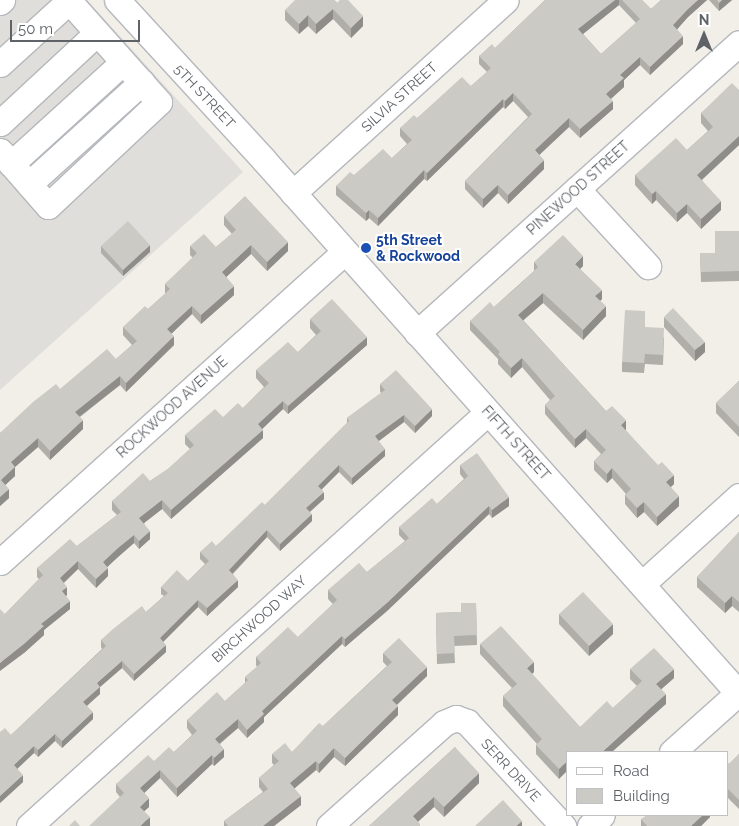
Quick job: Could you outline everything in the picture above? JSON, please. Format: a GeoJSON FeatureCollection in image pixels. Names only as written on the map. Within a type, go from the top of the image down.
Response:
{"type":"FeatureCollection","features":[{"type":"Feature","properties":{"kind":"street"},"geometry":{"type":"LineString","coordinates":[[0,64],[69,0],[142,82],[29,184],[5,158],[123,62]]}},
{"type":"Feature","properties":{"kind":"street","name":"5TH STREET"},"geometry":{"type":"LineString","coordinates":[[117,0],[293,193]]}},
{"type":"Feature","properties":{"kind":"street","name":"SILVIA STREET"},"geometry":{"type":"LineString","coordinates":[[293,193],[506,0]]}},
{"type":"Feature","properties":{"kind":"street"},"geometry":{"type":"LineString","coordinates":[[0,122],[98,33]]}},
{"type":"Feature","properties":{"kind":"street","name":"PINEWOOD STREET"},"geometry":{"type":"LineString","coordinates":[[418,333],[739,43]]}},
{"type":"Feature","properties":{"kind":"street"},"geometry":{"type":"LineString","coordinates":[[577,189],[648,266]]}},
{"type":"Feature","properties":{"kind":"street","name":"FIFTH STREET"},"geometry":{"type":"LineString","coordinates":[[293,193],[738,693]]}},
{"type":"Feature","properties":{"kind":"street","name":"ROCKWOOD AVENUE"},"geometry":{"type":"LineString","coordinates":[[0,562],[344,252]]}},
{"type":"Feature","properties":{"kind":"street","name":"BIRCHWOOD WAY"},"geometry":{"type":"LineString","coordinates":[[29,826],[488,412]]}},
{"type":"Feature","properties":{"kind":"street"},"geometry":{"type":"LineString","coordinates":[[642,584],[739,496]]}},
{"type":"Feature","properties":{"kind":"street"},"geometry":{"type":"LineString","coordinates":[[673,751],[738,693]]}},
{"type":"Feature","properties":{"kind":"street","name":"SERR DRIVE"},"geometry":{"type":"LineString","coordinates":[[329,826],[444,723],[456,718],[467,722],[563,826]]}},
{"type":"Feature","properties":{"kind":"street"},"geometry":{"type":"LineString","coordinates":[[590,826],[601,816]]}},
{"type":"Feature","properties":{"kind":"shaded area"},"geometry":{"type":"Polygon","coordinates":[[[0,0],[87,0],[243,172],[0,390],[0,0]]]}},
{"type":"Feature","properties":{"kind":"building"},"geometry":{"type":"Polygon","coordinates":[[[295,0],[334,0],[337,3],[340,0],[348,0],[363,16],[351,28],[333,9],[316,24],[308,15],[299,24],[285,10],[295,0]]]}},
{"type":"Feature","properties":{"kind":"building"},"geometry":{"type":"Polygon","coordinates":[[[545,0],[615,0],[578,29],[601,54],[640,19],[622,0],[642,0],[651,9],[661,0],[698,0],[673,25],[683,36],[650,67],[640,57],[620,75],[624,78],[606,94],[613,101],[580,129],[569,118],[535,150],[544,160],[508,195],[498,185],[483,199],[465,181],[532,114],[513,93],[505,101],[503,99],[427,173],[424,170],[378,218],[369,210],[366,213],[336,186],[350,172],[354,175],[383,149],[392,158],[412,140],[400,128],[414,115],[417,118],[462,77],[471,86],[491,68],[479,56],[492,44],[495,48],[545,0]]]}},
{"type":"Feature","properties":{"kind":"building"},"geometry":{"type":"Polygon","coordinates":[[[732,83],[739,90],[739,136],[697,175],[721,201],[701,219],[687,204],[677,213],[656,191],[652,194],[635,175],[676,138],[687,150],[713,127],[701,113],[732,83]]]}},
{"type":"Feature","properties":{"kind":"building"},"geometry":{"type":"Polygon","coordinates":[[[245,196],[288,242],[267,262],[251,245],[222,272],[234,286],[201,315],[192,306],[167,329],[174,336],[126,383],[120,376],[75,412],[83,420],[50,451],[38,438],[11,462],[15,467],[1,480],[9,489],[0,497],[0,433],[33,402],[56,384],[60,389],[107,349],[116,359],[137,341],[123,327],[145,306],[148,309],[170,289],[165,284],[197,253],[190,246],[204,234],[216,247],[236,230],[224,216],[245,196]]]}},
{"type":"Feature","properties":{"kind":"building"},"geometry":{"type":"Polygon","coordinates":[[[128,221],[150,245],[123,270],[101,246],[128,221]]]}},
{"type":"Feature","properties":{"kind":"building"},"geometry":{"type":"Polygon","coordinates":[[[715,231],[739,231],[739,271],[701,272],[700,253],[715,253],[715,231]]]}},
{"type":"Feature","properties":{"kind":"building"},"geometry":{"type":"Polygon","coordinates":[[[563,235],[583,256],[575,264],[602,290],[595,296],[606,306],[583,330],[543,293],[518,315],[606,411],[612,406],[626,420],[621,425],[658,465],[662,462],[674,475],[666,482],[679,496],[657,517],[644,502],[637,508],[625,495],[631,489],[612,468],[607,474],[594,461],[606,450],[586,429],[575,439],[545,405],[555,396],[522,358],[511,368],[498,354],[500,352],[470,321],[490,302],[494,307],[516,288],[538,267],[534,262],[563,235]]]}},
{"type":"Feature","properties":{"kind":"building"},"geometry":{"type":"Polygon","coordinates":[[[332,299],[367,337],[288,406],[283,401],[258,424],[263,430],[171,510],[162,500],[139,518],[150,531],[139,541],[134,535],[118,548],[103,562],[108,568],[96,579],[78,561],[60,578],[67,587],[62,591],[70,601],[41,624],[44,626],[0,663],[0,609],[5,614],[43,575],[37,568],[70,539],[77,546],[121,512],[112,501],[143,473],[150,481],[168,469],[194,445],[185,435],[215,409],[223,417],[238,403],[243,408],[269,383],[256,370],[288,342],[298,352],[321,331],[310,319],[332,299]]]}},
{"type":"Feature","properties":{"kind":"building"},"geometry":{"type":"Polygon","coordinates":[[[673,308],[705,342],[695,350],[664,317],[673,308]]]}},
{"type":"Feature","properties":{"kind":"building"},"geometry":{"type":"Polygon","coordinates":[[[625,310],[645,311],[645,327],[664,328],[663,355],[645,354],[644,363],[622,362],[625,310]]]}},
{"type":"Feature","properties":{"kind":"building"},"geometry":{"type":"Polygon","coordinates":[[[396,370],[432,409],[415,426],[404,415],[375,436],[385,449],[352,478],[339,465],[318,486],[324,492],[306,508],[312,514],[280,544],[267,530],[229,570],[238,580],[207,608],[198,600],[160,638],[166,645],[134,674],[122,661],[97,683],[100,687],[83,702],[93,712],[62,741],[55,734],[38,750],[34,746],[14,765],[23,775],[0,796],[0,732],[5,728],[11,735],[106,646],[101,640],[113,629],[142,606],[146,612],[168,593],[161,587],[177,570],[188,581],[209,561],[200,552],[212,541],[216,546],[262,502],[265,505],[349,421],[347,418],[385,390],[380,384],[396,370]]]}},
{"type":"Feature","properties":{"kind":"building"},"geometry":{"type":"Polygon","coordinates":[[[739,381],[739,427],[716,403],[739,381]]]}},
{"type":"Feature","properties":{"kind":"building"},"geometry":{"type":"Polygon","coordinates":[[[477,453],[509,497],[492,510],[489,506],[387,603],[345,639],[342,636],[262,711],[264,714],[247,730],[238,719],[215,739],[224,749],[214,758],[212,755],[177,788],[160,770],[140,788],[149,798],[140,807],[150,817],[140,826],[89,826],[124,793],[116,784],[148,755],[154,761],[169,747],[174,752],[197,731],[187,720],[217,692],[225,701],[248,680],[245,677],[261,663],[256,657],[288,627],[298,637],[337,600],[328,590],[359,563],[367,572],[409,538],[399,527],[432,498],[437,504],[468,476],[460,465],[477,453]]]}},
{"type":"Feature","properties":{"kind":"building"},"geometry":{"type":"Polygon","coordinates":[[[739,532],[739,602],[732,596],[725,603],[697,577],[739,532]]]}},
{"type":"Feature","properties":{"kind":"building"},"geometry":{"type":"Polygon","coordinates":[[[583,592],[613,624],[589,646],[559,614],[583,592]]]}},
{"type":"Feature","properties":{"kind":"building"},"geometry":{"type":"Polygon","coordinates":[[[461,603],[476,603],[477,635],[454,636],[455,653],[437,654],[436,613],[461,612],[461,603]]]}},
{"type":"Feature","properties":{"kind":"building"},"geometry":{"type":"Polygon","coordinates":[[[501,626],[534,662],[527,668],[580,727],[607,701],[613,708],[642,681],[630,669],[654,648],[674,669],[656,684],[666,694],[603,751],[566,751],[566,762],[559,769],[536,745],[542,739],[503,696],[517,684],[480,644],[501,626]]]}},
{"type":"Feature","properties":{"kind":"building"},"geometry":{"type":"Polygon","coordinates":[[[399,638],[427,667],[392,700],[398,706],[345,758],[334,748],[319,764],[316,761],[290,783],[301,796],[263,826],[228,826],[224,821],[268,789],[259,778],[279,761],[272,754],[285,743],[292,752],[319,723],[323,726],[392,662],[383,653],[399,638]]]}},
{"type":"Feature","properties":{"kind":"building"},"geometry":{"type":"Polygon","coordinates":[[[455,747],[479,773],[444,807],[434,797],[413,816],[420,824],[419,826],[369,826],[455,747]]]}},
{"type":"Feature","properties":{"kind":"building"},"geometry":{"type":"Polygon","coordinates":[[[739,754],[739,800],[729,790],[729,764],[739,754]]]}},
{"type":"Feature","properties":{"kind":"building"},"geometry":{"type":"Polygon","coordinates":[[[503,800],[522,821],[516,826],[475,826],[503,800]]]}},
{"type":"Feature","properties":{"kind":"building"},"geometry":{"type":"Polygon","coordinates":[[[646,816],[702,816],[691,826],[647,826],[641,819],[646,816]]]}},
{"type":"Feature","properties":{"kind":"building"},"geometry":{"type":"Polygon","coordinates":[[[75,820],[80,826],[69,826],[75,820]]]}},
{"type":"Feature","properties":{"kind":"place","name":"5th Street & Rockwood"},"geometry":{"type":"Point","coordinates":[366,248]}}]}
